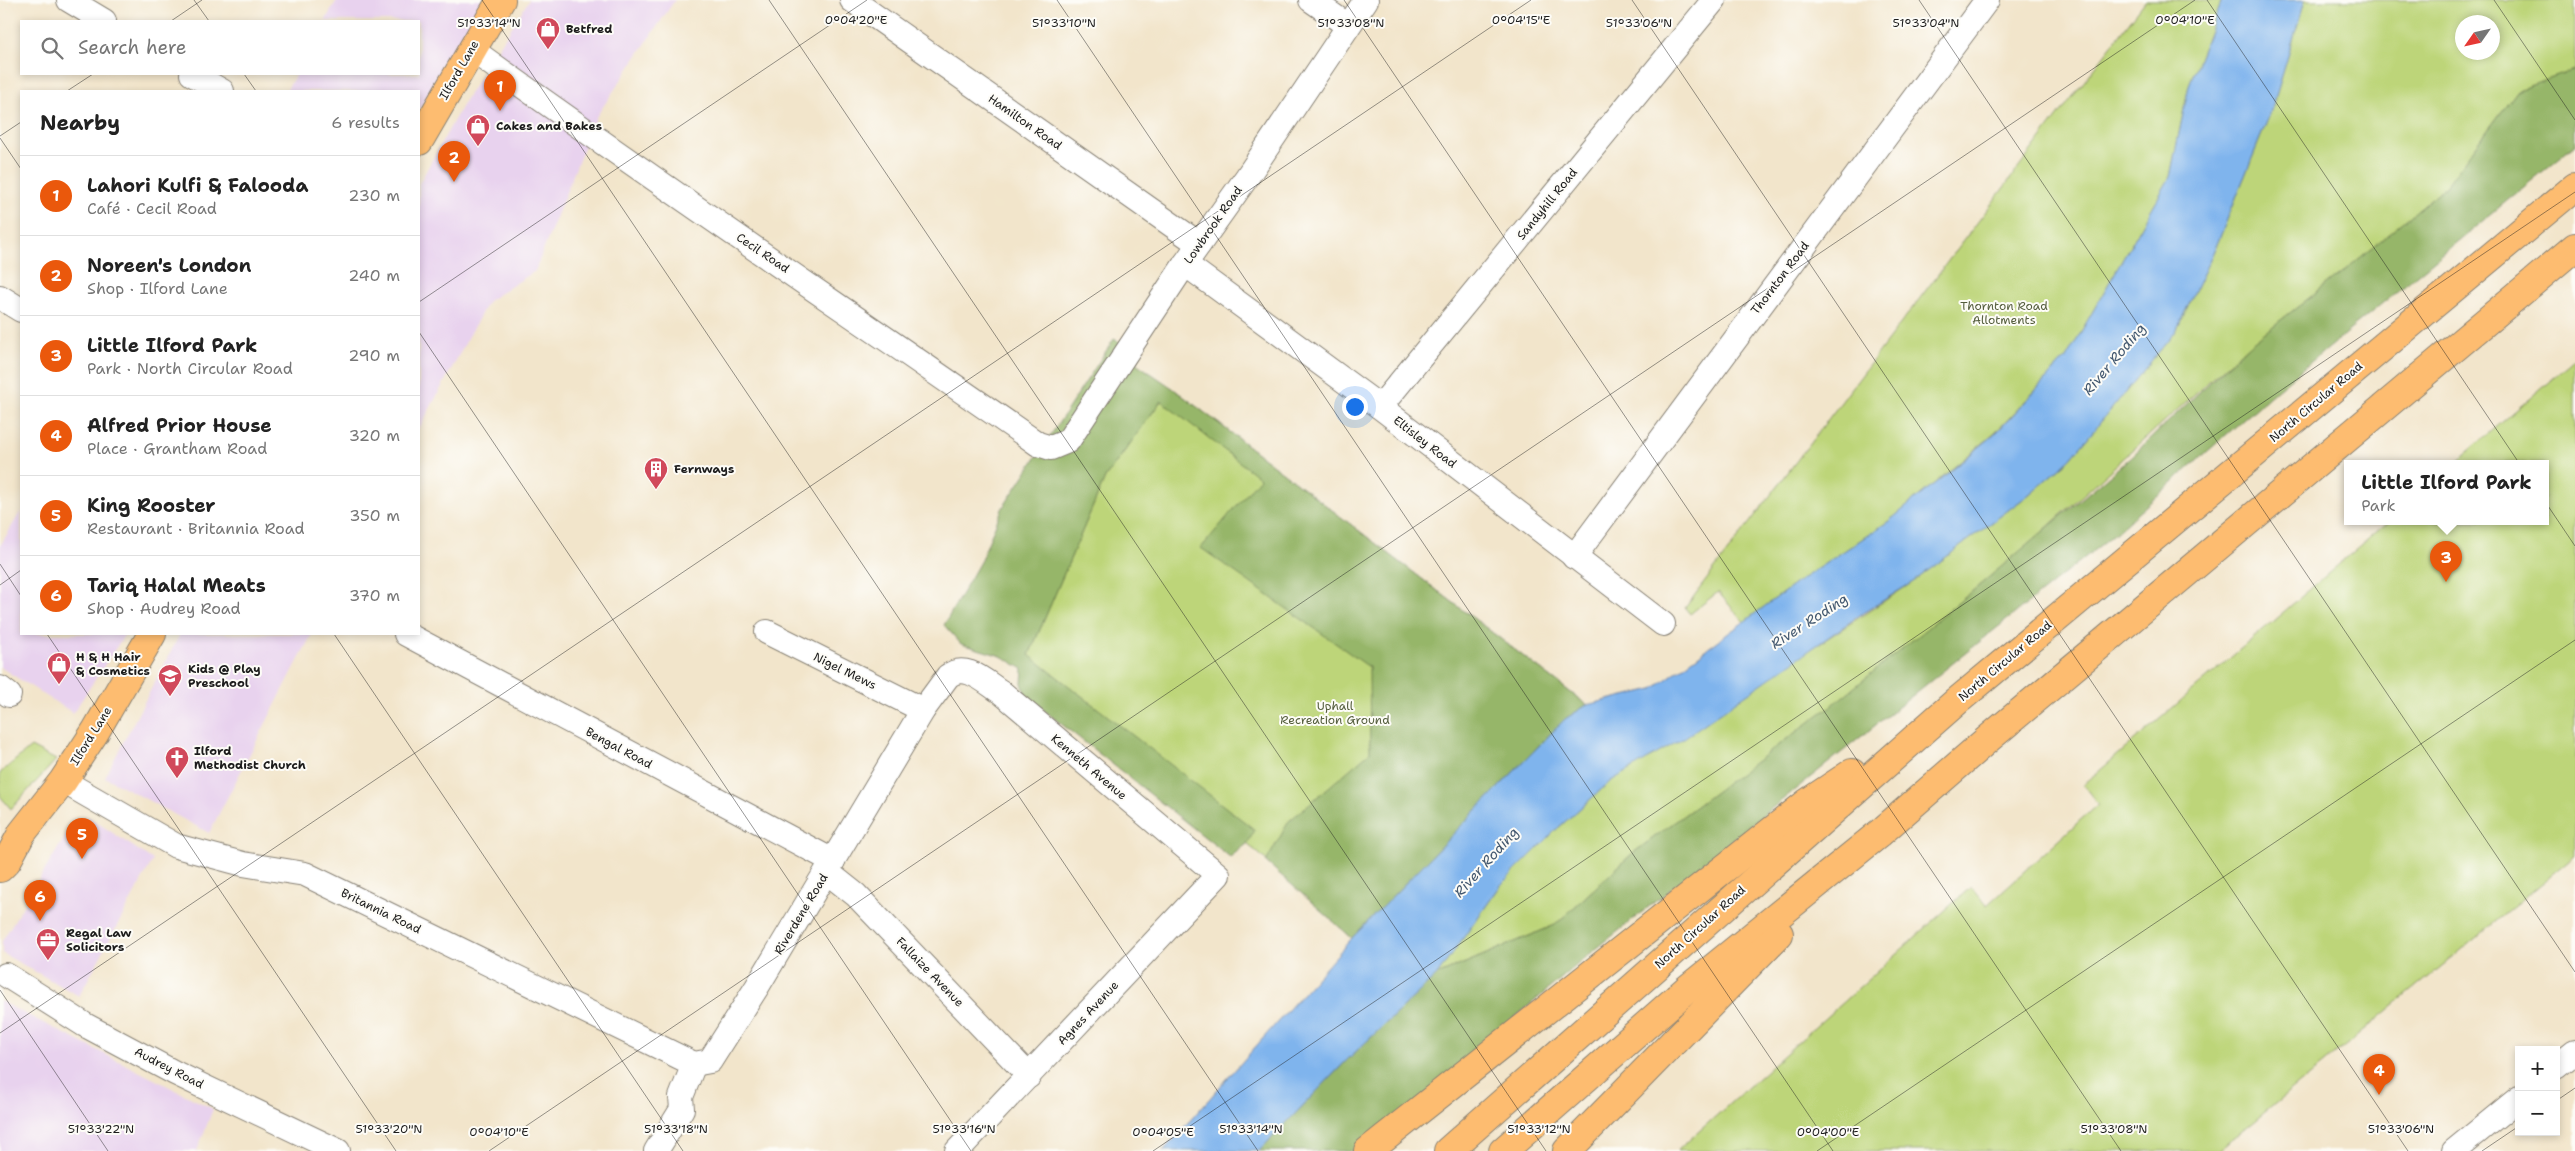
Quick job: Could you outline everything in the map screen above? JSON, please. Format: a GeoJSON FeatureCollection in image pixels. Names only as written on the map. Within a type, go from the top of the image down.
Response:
{"type":"FeatureCollection","features":[{"type":"Feature","properties":{"kind":"main road","name":"Ilford Lane"},"geometry":{"type":"LineString","coordinates":[[420,139],[501,0]]}},
{"type":"Feature","properties":{"kind":"main road","name":"North Circular Road"},"geometry":{"type":"LineString","coordinates":[[1448,1151],[1820,820],[1956,702],[2575,187]]}},
{"type":"Feature","properties":{"kind":"main road"},"geometry":{"type":"LineString","coordinates":[[1503,1151],[1686,990],[1880,833],[1988,739],[2575,247]]}},
{"type":"Feature","properties":{"kind":"main road","name":"Ilford Lane"},"geometry":{"type":"LineString","coordinates":[[0,868],[7,861],[11,837],[63,781],[95,732],[151,635]]}},
{"type":"Feature","properties":{"kind":"main road"},"geometry":{"type":"LineString","coordinates":[[1368,1151],[1807,803],[1956,702]]}},
{"type":"Feature","properties":{"kind":"main road"},"geometry":{"type":"LineString","coordinates":[[1567,1151],[1880,833]]}},
{"type":"Feature","properties":{"kind":"street"},"geometry":{"type":"LineString","coordinates":[[69,0],[102,20]]}},
{"type":"Feature","properties":{"kind":"street","name":"Hamilton Road"},"geometry":{"type":"LineString","coordinates":[[852,0],[1199,244]]}},
{"type":"Feature","properties":{"kind":"street"},"geometry":{"type":"LineString","coordinates":[[1311,0],[1347,25]]}},
{"type":"Feature","properties":{"kind":"street","name":"Lowbrook Road"},"geometry":{"type":"LineString","coordinates":[[1058,446],[1068,441],[1185,264],[1247,176],[1347,25],[1366,0]]}},
{"type":"Feature","properties":{"kind":"street","name":"Sandyhill Road"},"geometry":{"type":"LineString","coordinates":[[1380,407],[1714,0]]}},
{"type":"Feature","properties":{"kind":"street","name":"Thornton Road"},"geometry":{"type":"LineString","coordinates":[[1574,557],[1987,0]]}},
{"type":"Feature","properties":{"kind":"street","name":"Cecil Road"},"geometry":{"type":"LineString","coordinates":[[471,49],[588,134],[858,318],[1038,444],[1051,448],[1058,446]]}},
{"type":"Feature","properties":{"kind":"street"},"geometry":{"type":"LineString","coordinates":[[194,75],[220,90]]}},
{"type":"Feature","properties":{"kind":"street","name":"Eltisley Road"},"geometry":{"type":"LineString","coordinates":[[1185,264],[1380,407],[1663,624]]}},
{"type":"Feature","properties":{"kind":"street"},"geometry":{"type":"LineString","coordinates":[[0,297],[20,309]]}},
{"type":"Feature","properties":{"kind":"street","name":"Nigel Mews"},"geometry":{"type":"LineString","coordinates":[[767,632],[923,710]]}},
{"type":"Feature","properties":{"kind":"street","name":"Bengal Road"},"geometry":{"type":"LineString","coordinates":[[408,635],[830,867]]}},
{"type":"Feature","properties":{"kind":"street","name":"Kenneth Avenue"},"geometry":{"type":"LineString","coordinates":[[954,672],[969,671],[1001,692],[1218,876]]}},
{"type":"Feature","properties":{"kind":"street","name":"Riverdene Road"},"geometry":{"type":"LineString","coordinates":[[694,1064],[710,1061],[830,867],[923,710],[954,672]]}},
{"type":"Feature","properties":{"kind":"street","name":"Britannia Road"},"geometry":{"type":"LineString","coordinates":[[63,781],[176,846],[243,864],[305,874],[694,1064]]}},
{"type":"Feature","properties":{"kind":"street","name":"Fallaize Avenue"},"geometry":{"type":"LineString","coordinates":[[830,867],[1029,1076]]}},
{"type":"Feature","properties":{"kind":"street","name":"Agnes Avenue"},"geometry":{"type":"LineString","coordinates":[[957,1151],[1218,876]]}},
{"type":"Feature","properties":{"kind":"street","name":"Audrey Road"},"geometry":{"type":"LineString","coordinates":[[6,975],[85,1025],[175,1073],[338,1151]]}},
{"type":"Feature","properties":{"kind":"street"},"geometry":{"type":"LineString","coordinates":[[2560,1064],[2575,1052]]}},
{"type":"Feature","properties":{"kind":"street"},"geometry":{"type":"LineString","coordinates":[[656,1151],[682,1109],[681,1097],[694,1064]]}},
{"type":"Feature","properties":{"kind":"street"},"geometry":{"type":"LineString","coordinates":[[2454,1151],[2515,1101]]}},
{"type":"Feature","properties":{"kind":"shaded area"},"geometry":{"type":"Polygon","coordinates":[[[337,0],[488,0],[420,108],[420,90],[287,90],[295,75],[420,75],[420,20],[326,20],[337,0]]]}},
{"type":"Feature","properties":{"kind":"shaded area"},"geometry":{"type":"Polygon","coordinates":[[[529,0],[675,0],[596,117],[535,271],[488,301],[420,427],[420,182],[464,102],[529,0]]]}},
{"type":"Feature","properties":{"kind":"shaded area"},"geometry":{"type":"Polygon","coordinates":[[[20,513],[20,635],[124,635],[73,713],[0,667],[0,546],[20,513]]]}},
{"type":"Feature","properties":{"kind":"shaded area"},"geometry":{"type":"Polygon","coordinates":[[[179,635],[311,635],[209,833],[105,777],[179,635]]]}},
{"type":"Feature","properties":{"kind":"shaded area"},"geometry":{"type":"Polygon","coordinates":[[[89,817],[153,860],[79,996],[2,953],[2,941],[74,822],[89,817]]]}},
{"type":"Feature","properties":{"kind":"shaded area"},"geometry":{"type":"Polygon","coordinates":[[[0,1001],[213,1109],[197,1151],[0,1151],[0,1001]]]}},
{"type":"Feature","properties":{"kind":"green space","name":"Thornton Road Allotments"},"geometry":{"type":"Polygon","coordinates":[[[2146,0],[2222,0],[2189,85],[2170,177],[2066,358],[1994,434],[1889,521],[1799,581],[1744,622],[1718,592],[1690,614],[1685,608],[2146,0]]]}},
{"type":"Feature","properties":{"kind":"green space"},"geometry":{"type":"Polygon","coordinates":[[[2305,0],[2575,0],[2575,70],[2518,90],[2445,187],[2349,267],[2250,344],[2020,552],[1841,699],[1633,853],[1555,925],[1437,975],[1501,885],[1558,828],[1611,781],[1913,582],[2027,496],[2070,459],[2176,331],[2218,242],[2272,109],[2305,0]]]}},
{"type":"Feature","properties":{"kind":"green space"},"geometry":{"type":"Polygon","coordinates":[[[2575,70],[2575,145],[2278,389],[2113,535],[1591,953],[1358,1151],[1259,1151],[1348,1059],[1437,975],[1555,925],[1633,853],[1835,703],[1969,594],[2131,457],[2250,344],[2349,267],[2445,187],[2518,90],[2575,70]]]}},
{"type":"Feature","properties":{"kind":"green space"},"geometry":{"type":"Polygon","coordinates":[[[1114,339],[1141,354],[1136,363],[1171,387],[1587,705],[1565,719],[1352,938],[1266,862],[1289,821],[1370,752],[1369,667],[1201,548],[1260,478],[1161,401],[1105,478],[1029,655],[1255,830],[1247,844],[1230,857],[1026,696],[1022,683],[1023,669],[1001,656],[961,644],[944,625],[981,560],[1002,509],[1114,339]]]}},
{"type":"Feature","properties":{"kind":"green space"},"geometry":{"type":"Polygon","coordinates":[[[2575,359],[2575,856],[2218,1151],[1677,1151],[1971,887],[1987,905],[2098,804],[2083,785],[2384,525],[2549,525],[2549,460],[2458,460],[2575,359]]]}},
{"type":"Feature","properties":{"kind":"green space","name":"Uphall Recreation Ground"},"geometry":{"type":"Polygon","coordinates":[[[1171,387],[1587,705],[1565,719],[1352,938],[1257,852],[1023,669],[1105,478],[1171,387]]]}},
{"type":"Feature","properties":{"kind":"green space"},"geometry":{"type":"Polygon","coordinates":[[[31,747],[56,760],[11,809],[0,796],[0,773],[31,747]]]}},
{"type":"Feature","properties":{"kind":"water","name":"River Roding"},"geometry":{"type":"Polygon","coordinates":[[[2222,0],[2305,0],[2272,109],[2218,242],[2176,331],[2070,459],[2027,496],[1913,582],[1863,613],[1684,738],[1611,781],[1558,828],[1501,885],[1437,975],[1348,1059],[1259,1151],[1163,1151],[1352,938],[1565,719],[1587,705],[1653,689],[1799,581],[1889,521],[1994,435],[2066,358],[2170,177],[2189,85],[2222,0]]]}},
{"type":"Feature","properties":{"kind":"place","name":"Betfred"},"geometry":{"type":"Point","coordinates":[548,50]}},
{"type":"Feature","properties":{"kind":"place","name":"Lahori Kulfi & Falooda"},"geometry":{"type":"Point","coordinates":[500,111]}},
{"type":"Feature","properties":{"kind":"place","name":"Cakes and Bakes"},"geometry":{"type":"Point","coordinates":[478,147]}},
{"type":"Feature","properties":{"kind":"place","name":"Noreen's London"},"geometry":{"type":"Point","coordinates":[454,182]}},
{"type":"Feature","properties":{"kind":"place","name":"Fernways"},"geometry":{"type":"Point","coordinates":[656,490]}},
{"type":"Feature","properties":{"kind":"place","name":"Little Ilford Park"},"geometry":{"type":"Point","coordinates":[2446,582]}},
{"type":"Feature","properties":{"kind":"place","name":"H & H Hair & Cosmetics"},"geometry":{"type":"Point","coordinates":[59,685]}},
{"type":"Feature","properties":{"kind":"place","name":"Kids @ Play Preschool"},"geometry":{"type":"Point","coordinates":[170,697]}},
{"type":"Feature","properties":{"kind":"place","name":"Ilford Methodist Church"},"geometry":{"type":"Point","coordinates":[177,779]}},
{"type":"Feature","properties":{"kind":"place","name":"King Rooster"},"geometry":{"type":"Point","coordinates":[82,859]}},
{"type":"Feature","properties":{"kind":"place","name":"Tariq Halal Meats"},"geometry":{"type":"Point","coordinates":[40,921]}},
{"type":"Feature","properties":{"kind":"place","name":"Regal Law Solicitors"},"geometry":{"type":"Point","coordinates":[48,961]}},
{"type":"Feature","properties":{"kind":"place","name":"Alfred Prior House"},"geometry":{"type":"Point","coordinates":[2379,1095]}}]}
